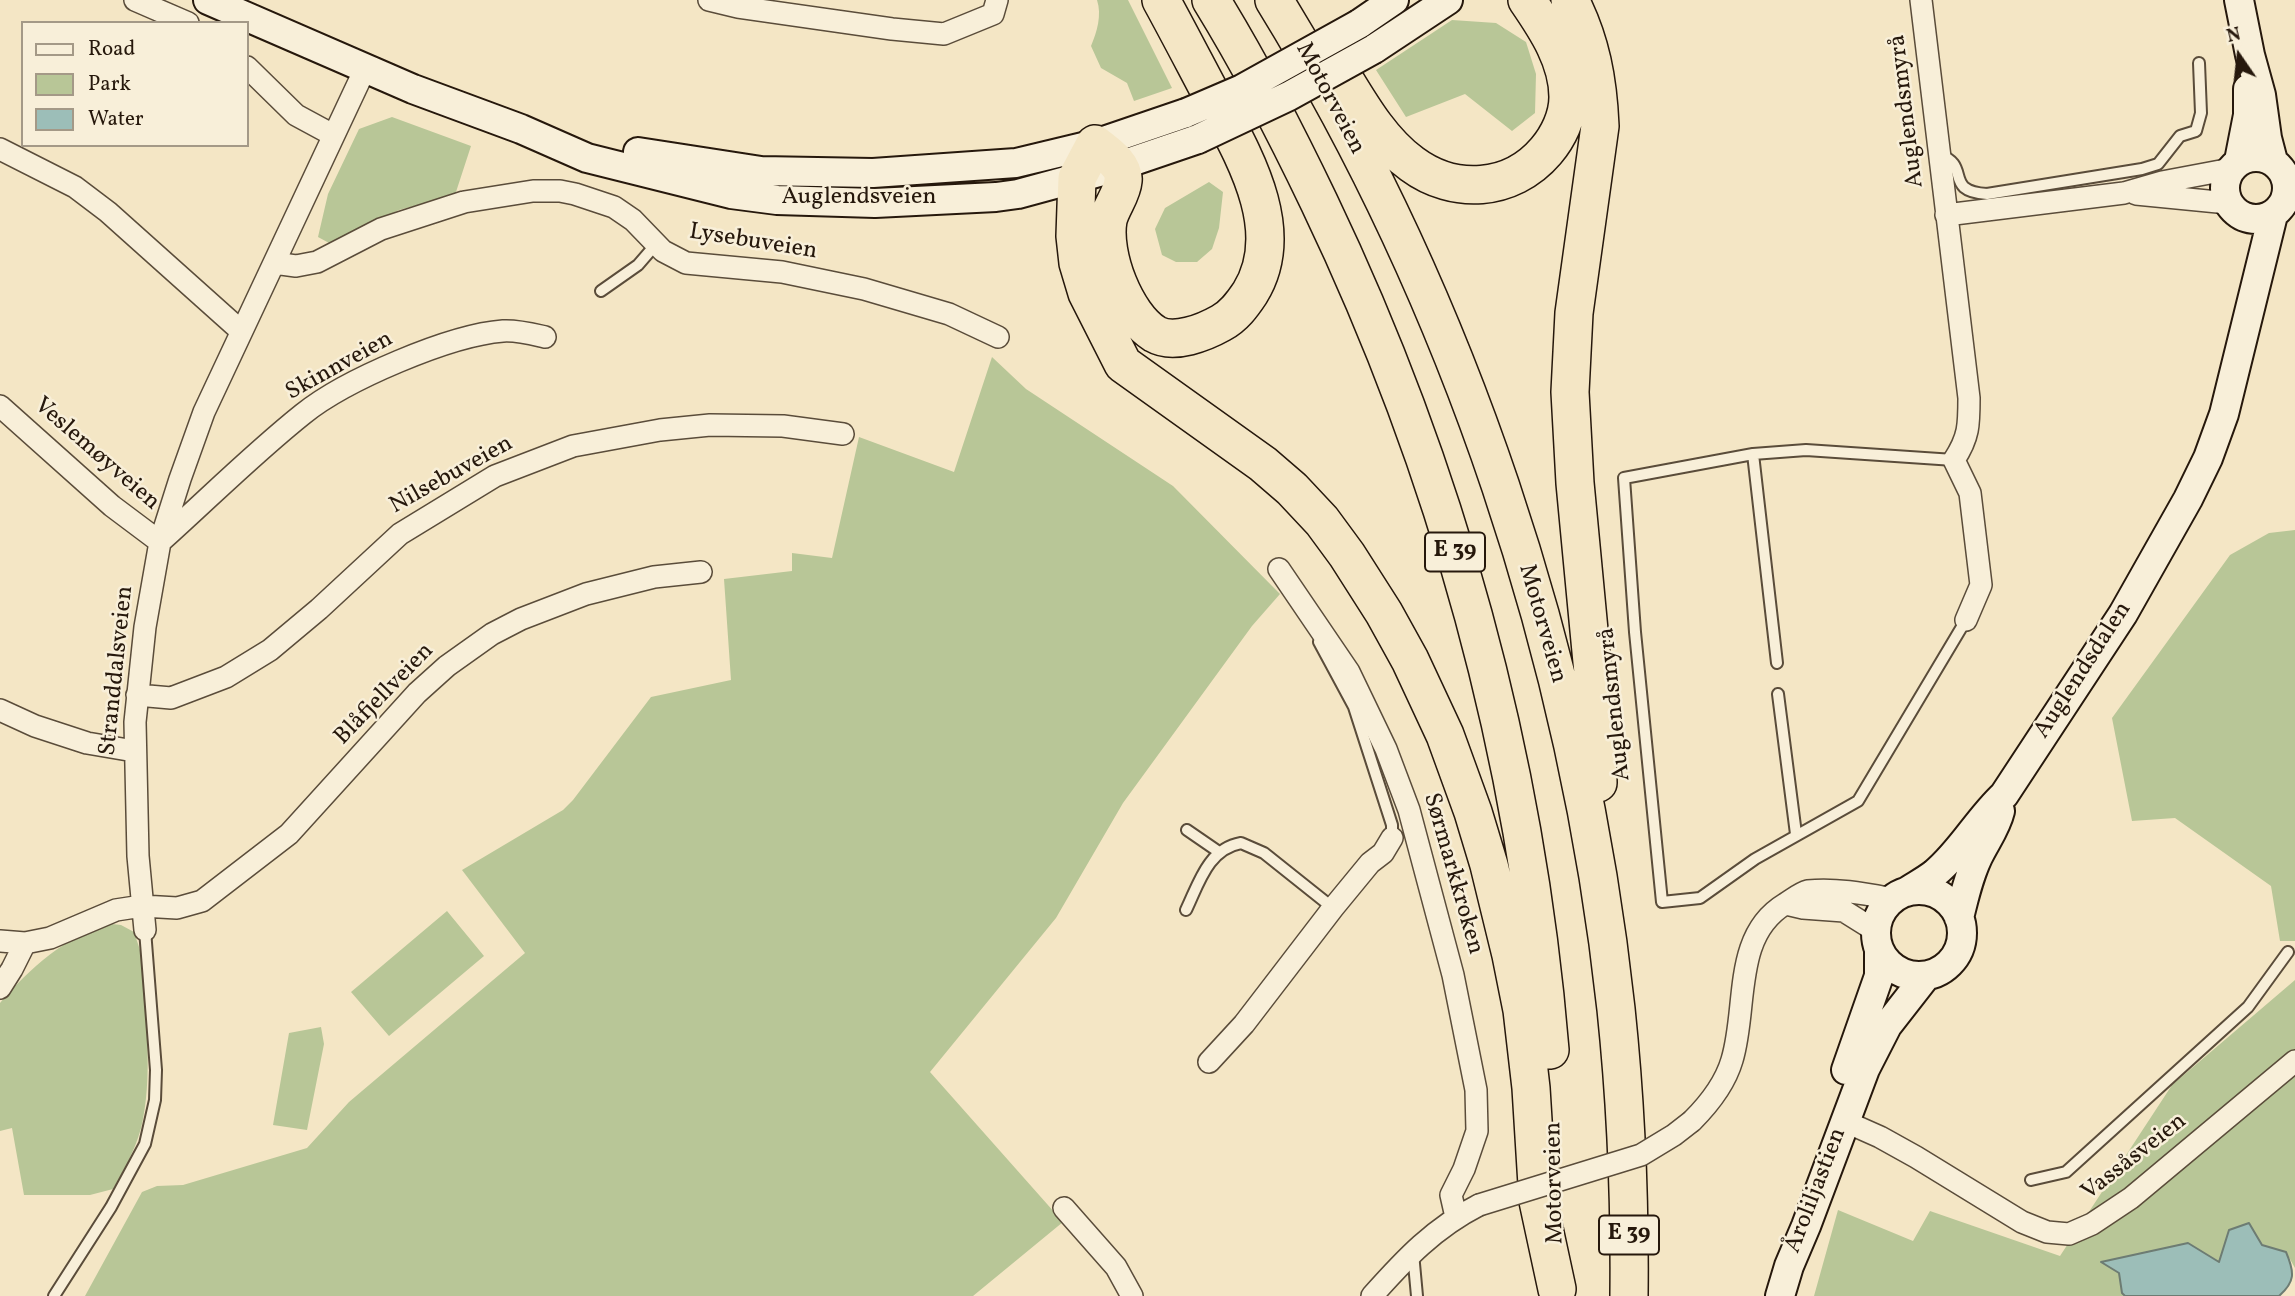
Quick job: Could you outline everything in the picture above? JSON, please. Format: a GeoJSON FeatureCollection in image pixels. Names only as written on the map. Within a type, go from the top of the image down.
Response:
{"type":"FeatureCollection","features":[{"type":"Feature","properties":{"kind":"highway"},"geometry":{"type":"LineString","coordinates":[[1108,155],[1123,180],[1108,220],[1107,244],[1111,264],[1124,296],[1143,323],[1157,335],[1185,336],[1199,333],[1225,321],[1244,302],[1261,270],[1265,237],[1260,203],[1234,139],[1160,0]]}},
{"type":"Feature","properties":{"kind":"highway","name":"Motorveien"},"geometry":{"type":"LineString","coordinates":[[1211,0],[1281,124],[1373,321],[1429,468],[1474,614],[1512,772],[1539,934],[1555,1102],[1559,1217],[1557,1292]]}},
{"type":"Feature","properties":{"kind":"highway","name":"Motorveien"},"geometry":{"type":"LineString","coordinates":[[1274,0],[1318,76],[1394,223],[1455,364],[1486,446],[1535,598],[1560,691],[1600,889],[1620,1054],[1629,1208],[1629,1296]]}},
{"type":"Feature","properties":{"kind":"highway"},"geometry":{"type":"LineString","coordinates":[[1298,0],[1350,88],[1388,144],[1431,176],[1452,183],[1479,186],[1502,182],[1527,170],[1550,147],[1565,117],[1568,99],[1562,62],[1553,41],[1527,0]]}},
{"type":"Feature","properties":{"kind":"highway","name":"E 39"},"geometry":{"type":"LineString","coordinates":[[1570,0],[1592,52],[1600,125],[1574,313],[1570,392],[1575,483],[1596,704],[1600,889]]}},
{"type":"Feature","properties":{"kind":"highway","name":"E 39"},"geometry":{"type":"LineString","coordinates":[[1108,155],[1077,178],[1075,236],[1078,263],[1087,293],[1124,364],[1263,464],[1292,489],[1322,521],[1365,580],[1384,613],[1410,660],[1445,735],[1489,865],[1514,969],[1522,1010],[1531,1088],[1538,1201],[1557,1292]]}},
{"type":"Feature","properties":{"kind":"main road","name":"Auglendsveien"},"geometry":{"type":"LineString","coordinates":[[208,0],[365,68],[587,158],[731,194],[777,200],[905,202],[1018,194],[1077,178]]}},
{"type":"Feature","properties":{"kind":"main road","name":"Auglendsveien"},"geometry":{"type":"LineString","coordinates":[[1108,155],[1185,113],[1242,89],[1359,24],[1394,0]]}},
{"type":"Feature","properties":{"kind":"main road","name":"Auglendsveien"},"geometry":{"type":"LineString","coordinates":[[521,129],[666,158],[740,169],[873,173],[1108,155],[1198,139],[1277,102],[1374,50],[1448,0]]}},
{"type":"Feature","properties":{"kind":"main road"},"geometry":{"type":"LineString","coordinates":[[2234,210],[2251,220],[2273,215],[2286,199],[2287,188],[2286,178],[2273,161],[2267,138],[2261,95],[2239,0]]}},
{"type":"Feature","properties":{"kind":"main road"},"geometry":{"type":"LineString","coordinates":[[2246,318],[2246,263],[2234,210],[2224,186],[2235,165],[2248,115],[2250,55]]}},
{"type":"Feature","properties":{"kind":"main road"},"geometry":{"type":"LineString","coordinates":[[2235,165],[2250,157],[2273,161]]}},
{"type":"Feature","properties":{"kind":"main road"},"geometry":{"type":"LineString","coordinates":[[2246,318],[2273,215]]}},
{"type":"Feature","properties":{"kind":"main road","name":"Auglendsdalen"},"geometry":{"type":"LineString","coordinates":[[1995,809],[2123,614],[2188,499],[2208,458],[2224,414],[2246,318]]}},
{"type":"Feature","properties":{"kind":"main road"},"geometry":{"type":"LineString","coordinates":[[1900,896],[1922,890],[1938,894],[1951,904],[1959,918],[1962,933],[1960,948],[1952,961],[1940,971],[1926,976],[1911,976],[1886,962],[1877,940],[1878,919],[1900,896],[1935,873],[1995,809]]}},
{"type":"Feature","properties":{"kind":"main road"},"geometry":{"type":"LineString","coordinates":[[1959,918],[1966,889],[1995,809]]}},
{"type":"Feature","properties":{"kind":"main road","name":"Åroliljastien"},"geometry":{"type":"LineString","coordinates":[[1789,1266],[1793,1224],[1880,976],[1877,940]]}},
{"type":"Feature","properties":{"kind":"main road","name":"Åroliljastien"},"geometry":{"type":"LineString","coordinates":[[1789,1266],[1865,1069],[1887,1026],[1926,976]]}},
{"type":"Feature","properties":{"kind":"main road"},"geometry":{"type":"LineString","coordinates":[[1780,1296],[1789,1266]]}},
{"type":"Feature","properties":{"kind":"street"},"geometry":{"type":"LineString","coordinates":[[135,0],[183,21]]}},
{"type":"Feature","properties":{"kind":"street"},"geometry":{"type":"LineString","coordinates":[[709,0],[892,29],[944,34],[993,14],[997,0]]}},
{"type":"Feature","properties":{"kind":"street","name":"Auglendsmyrå"},"geometry":{"type":"LineString","coordinates":[[1921,0],[1969,398],[1967,435],[1954,460],[1970,493],[1982,585],[1966,620]]}},
{"type":"Feature","properties":{"kind":"street"},"geometry":{"type":"LineString","coordinates":[[248,68],[296,115],[333,135]]}},
{"type":"Feature","properties":{"kind":"street","name":"Stranddalsveien"},"geometry":{"type":"LineString","coordinates":[[145,930],[134,751],[145,627],[160,542],[204,412],[365,68]]}},
{"type":"Feature","properties":{"kind":"street"},"geometry":{"type":"LineString","coordinates":[[0,149],[75,187],[108,212],[241,331]]}},
{"type":"Feature","properties":{"kind":"street","name":"Auglendsmyrå"},"geometry":{"type":"LineString","coordinates":[[1946,215],[2123,193],[2235,165]]}},
{"type":"Feature","properties":{"kind":"street","name":"Lysebuveien"},"geometry":{"type":"LineString","coordinates":[[274,263],[296,266],[317,262],[381,229],[464,202],[533,191],[575,194],[614,207],[633,220],[663,251],[686,262],[782,272],[863,289],[949,313],[998,337]]}},
{"type":"Feature","properties":{"kind":"street","name":"Auglendsmyrå"},"geometry":{"type":"LineString","coordinates":[[2123,193],[2234,210]]}},
{"type":"Feature","properties":{"kind":"street","name":"Skinnveien"},"geometry":{"type":"LineString","coordinates":[[160,542],[305,412],[369,375],[463,340],[504,331],[545,337]]}},
{"type":"Feature","properties":{"kind":"street","name":"Veslemøyveien"},"geometry":{"type":"LineString","coordinates":[[0,406],[112,506],[160,542]]}},
{"type":"Feature","properties":{"kind":"street","name":"Nilsebuveien"},"geometry":{"type":"LineString","coordinates":[[137,695],[172,698],[226,677],[270,650],[400,534],[495,476],[561,450],[660,430],[710,425],[783,426],[843,435]]}},
{"type":"Feature","properties":{"kind":"street","name":"Sørmarkkroken"},"geometry":{"type":"LineString","coordinates":[[1279,569],[1349,672],[1386,750],[1409,810],[1453,975],[1472,1060],[1478,1106],[1477,1131],[1464,1169],[1451,1195],[1456,1217]]}},
{"type":"Feature","properties":{"kind":"street","name":"Blåfjellveien"},"geometry":{"type":"LineString","coordinates":[[0,941],[24,943],[50,938],[116,910],[142,906],[177,908],[202,901],[289,834],[418,693],[447,666],[492,634],[521,619],[586,594],[654,577],[701,572]]}},
{"type":"Feature","properties":{"kind":"street"},"geometry":{"type":"LineString","coordinates":[[0,709],[35,726],[86,743],[134,751]]}},
{"type":"Feature","properties":{"kind":"street"},"geometry":{"type":"LineString","coordinates":[[1209,1062],[1244,1024],[1333,908],[1392,838]]}},
{"type":"Feature","properties":{"kind":"street"},"geometry":{"type":"LineString","coordinates":[[1372,1296],[1412,1251],[1456,1217],[1479,1205],[1641,1155],[1692,1121],[1720,1088],[1732,1059],[1753,941],[1763,922],[1786,904],[1806,891],[1900,896]]}},
{"type":"Feature","properties":{"kind":"street"},"geometry":{"type":"LineString","coordinates":[[1786,904],[1844,911],[1877,940]]}},
{"type":"Feature","properties":{"kind":"street"},"geometry":{"type":"LineString","coordinates":[[0,988],[12,970],[24,943]]}},
{"type":"Feature","properties":{"kind":"street","name":"Vassåsveien"},"geometry":{"type":"LineString","coordinates":[[1844,1121],[1916,1157],[2022,1222],[2047,1232],[2069,1234],[2092,1224],[2131,1198],[2295,1061]]}},
{"type":"Feature","properties":{"kind":"street"},"geometry":{"type":"LineString","coordinates":[[1064,1208],[1116,1267],[1132,1296]]}},
{"type":"Feature","properties":{"kind":"lane"},"geometry":{"type":"LineString","coordinates":[[1939,155],[1950,158],[1955,164],[1963,187],[1972,193],[1987,194],[2142,169],[2158,164],[2180,136],[2196,131],[2201,113],[2199,63]]}},
{"type":"Feature","properties":{"kind":"lane"},"geometry":{"type":"LineString","coordinates":[[601,291],[638,265],[657,243]]}},
{"type":"Feature","properties":{"kind":"lane","name":"Auglendsmyrå"},"geometry":{"type":"LineString","coordinates":[[1954,460],[1806,450],[1753,454],[1624,478],[1635,632],[1662,902],[1700,898],[1755,859],[1858,801],[1966,620]]}},
{"type":"Feature","properties":{"kind":"lane"},"geometry":{"type":"LineString","coordinates":[[1753,454],[1777,663]]}},
{"type":"Feature","properties":{"kind":"lane"},"geometry":{"type":"LineString","coordinates":[[1305,606],[1326,657],[1354,707],[1392,825],[1392,838]]}},
{"type":"Feature","properties":{"kind":"lane"},"geometry":{"type":"LineString","coordinates":[[1778,694],[1796,834]]}},
{"type":"Feature","properties":{"kind":"lane"},"geometry":{"type":"LineString","coordinates":[[1187,830],[1219,852]]}},
{"type":"Feature","properties":{"kind":"lane"},"geometry":{"type":"LineString","coordinates":[[1186,910],[1210,860],[1224,848],[1241,842],[1252,846],[1333,908]]}},
{"type":"Feature","properties":{"kind":"lane","name":"Stranddalsveien"},"geometry":{"type":"LineString","coordinates":[[54,1296],[111,1206],[145,1144],[155,1100],[156,1070],[145,930]]}},
{"type":"Feature","properties":{"kind":"lane"},"geometry":{"type":"LineString","coordinates":[[2031,1180],[2066,1172],[2248,1007],[2288,952]]}},
{"type":"Feature","properties":{"kind":"lane"},"geometry":{"type":"LineString","coordinates":[[1412,1251],[1418,1296]]}},
{"type":"Feature","properties":{"kind":"green space"},"geometry":{"type":"Polygon","coordinates":[[[1097,0],[1128,0],[1172,88],[1134,101],[1127,83],[1101,68],[1091,46],[1098,23],[1097,0]]]}},
{"type":"Feature","properties":{"kind":"green space"},"geometry":{"type":"Polygon","coordinates":[[[1452,20],[1496,23],[1526,42],[1536,74],[1535,113],[1512,131],[1465,94],[1406,117],[1376,70],[1452,20]]]}},
{"type":"Feature","properties":{"kind":"green space"},"geometry":{"type":"Polygon","coordinates":[[[392,117],[471,146],[455,195],[399,210],[331,244],[318,237],[328,194],[359,129],[392,117]]]}},
{"type":"Feature","properties":{"kind":"green space"},"geometry":{"type":"Polygon","coordinates":[[[1209,182],[1223,192],[1219,228],[1212,249],[1197,262],[1176,262],[1162,255],[1155,229],[1165,208],[1209,182]]]}},
{"type":"Feature","properties":{"kind":"green space"},"geometry":{"type":"Polygon","coordinates":[[[992,357],[1026,389],[1173,486],[1280,594],[1252,626],[1123,803],[1056,918],[930,1072],[1063,1222],[973,1296],[85,1296],[142,1192],[157,1186],[183,1185],[307,1148],[349,1102],[525,953],[462,870],[563,810],[651,697],[731,680],[724,579],[792,571],[792,553],[832,558],[859,437],[954,472],[992,357]]]}},
{"type":"Feature","properties":{"kind":"green space"},"geometry":{"type":"Polygon","coordinates":[[[2295,530],[2295,941],[2280,941],[2271,886],[2175,818],[2132,821],[2112,718],[2230,555],[2269,533],[2295,530]]]}},
{"type":"Feature","properties":{"kind":"green space"},"geometry":{"type":"Polygon","coordinates":[[[447,911],[484,956],[389,1036],[351,992],[447,911]]]}},
{"type":"Feature","properties":{"kind":"green space"},"geometry":{"type":"Polygon","coordinates":[[[112,924],[121,925],[134,932],[140,950],[148,1057],[146,1099],[138,1137],[113,1189],[90,1195],[24,1195],[12,1128],[0,1131],[0,1003],[36,966],[64,944],[112,924]]]}},
{"type":"Feature","properties":{"kind":"green space"},"geometry":{"type":"Polygon","coordinates":[[[2295,980],[2295,1268],[2286,1252],[2262,1245],[2219,1262],[2102,1262],[2119,1273],[2122,1293],[2125,1296],[1814,1296],[1838,1210],[1913,1241],[1930,1211],[2060,1256],[2172,1085],[2295,980]]]}},
{"type":"Feature","properties":{"kind":"green space"},"geometry":{"type":"Polygon","coordinates":[[[321,1027],[324,1044],[307,1130],[273,1125],[289,1033],[321,1027]]]}},
{"type":"Feature","properties":{"kind":"water"},"geometry":{"type":"Polygon","coordinates":[[[2249,1223],[2262,1245],[2286,1252],[2292,1277],[2279,1296],[2125,1296],[2122,1293],[2119,1273],[2101,1262],[2188,1243],[2219,1262],[2229,1230],[2249,1223]]]}}]}
